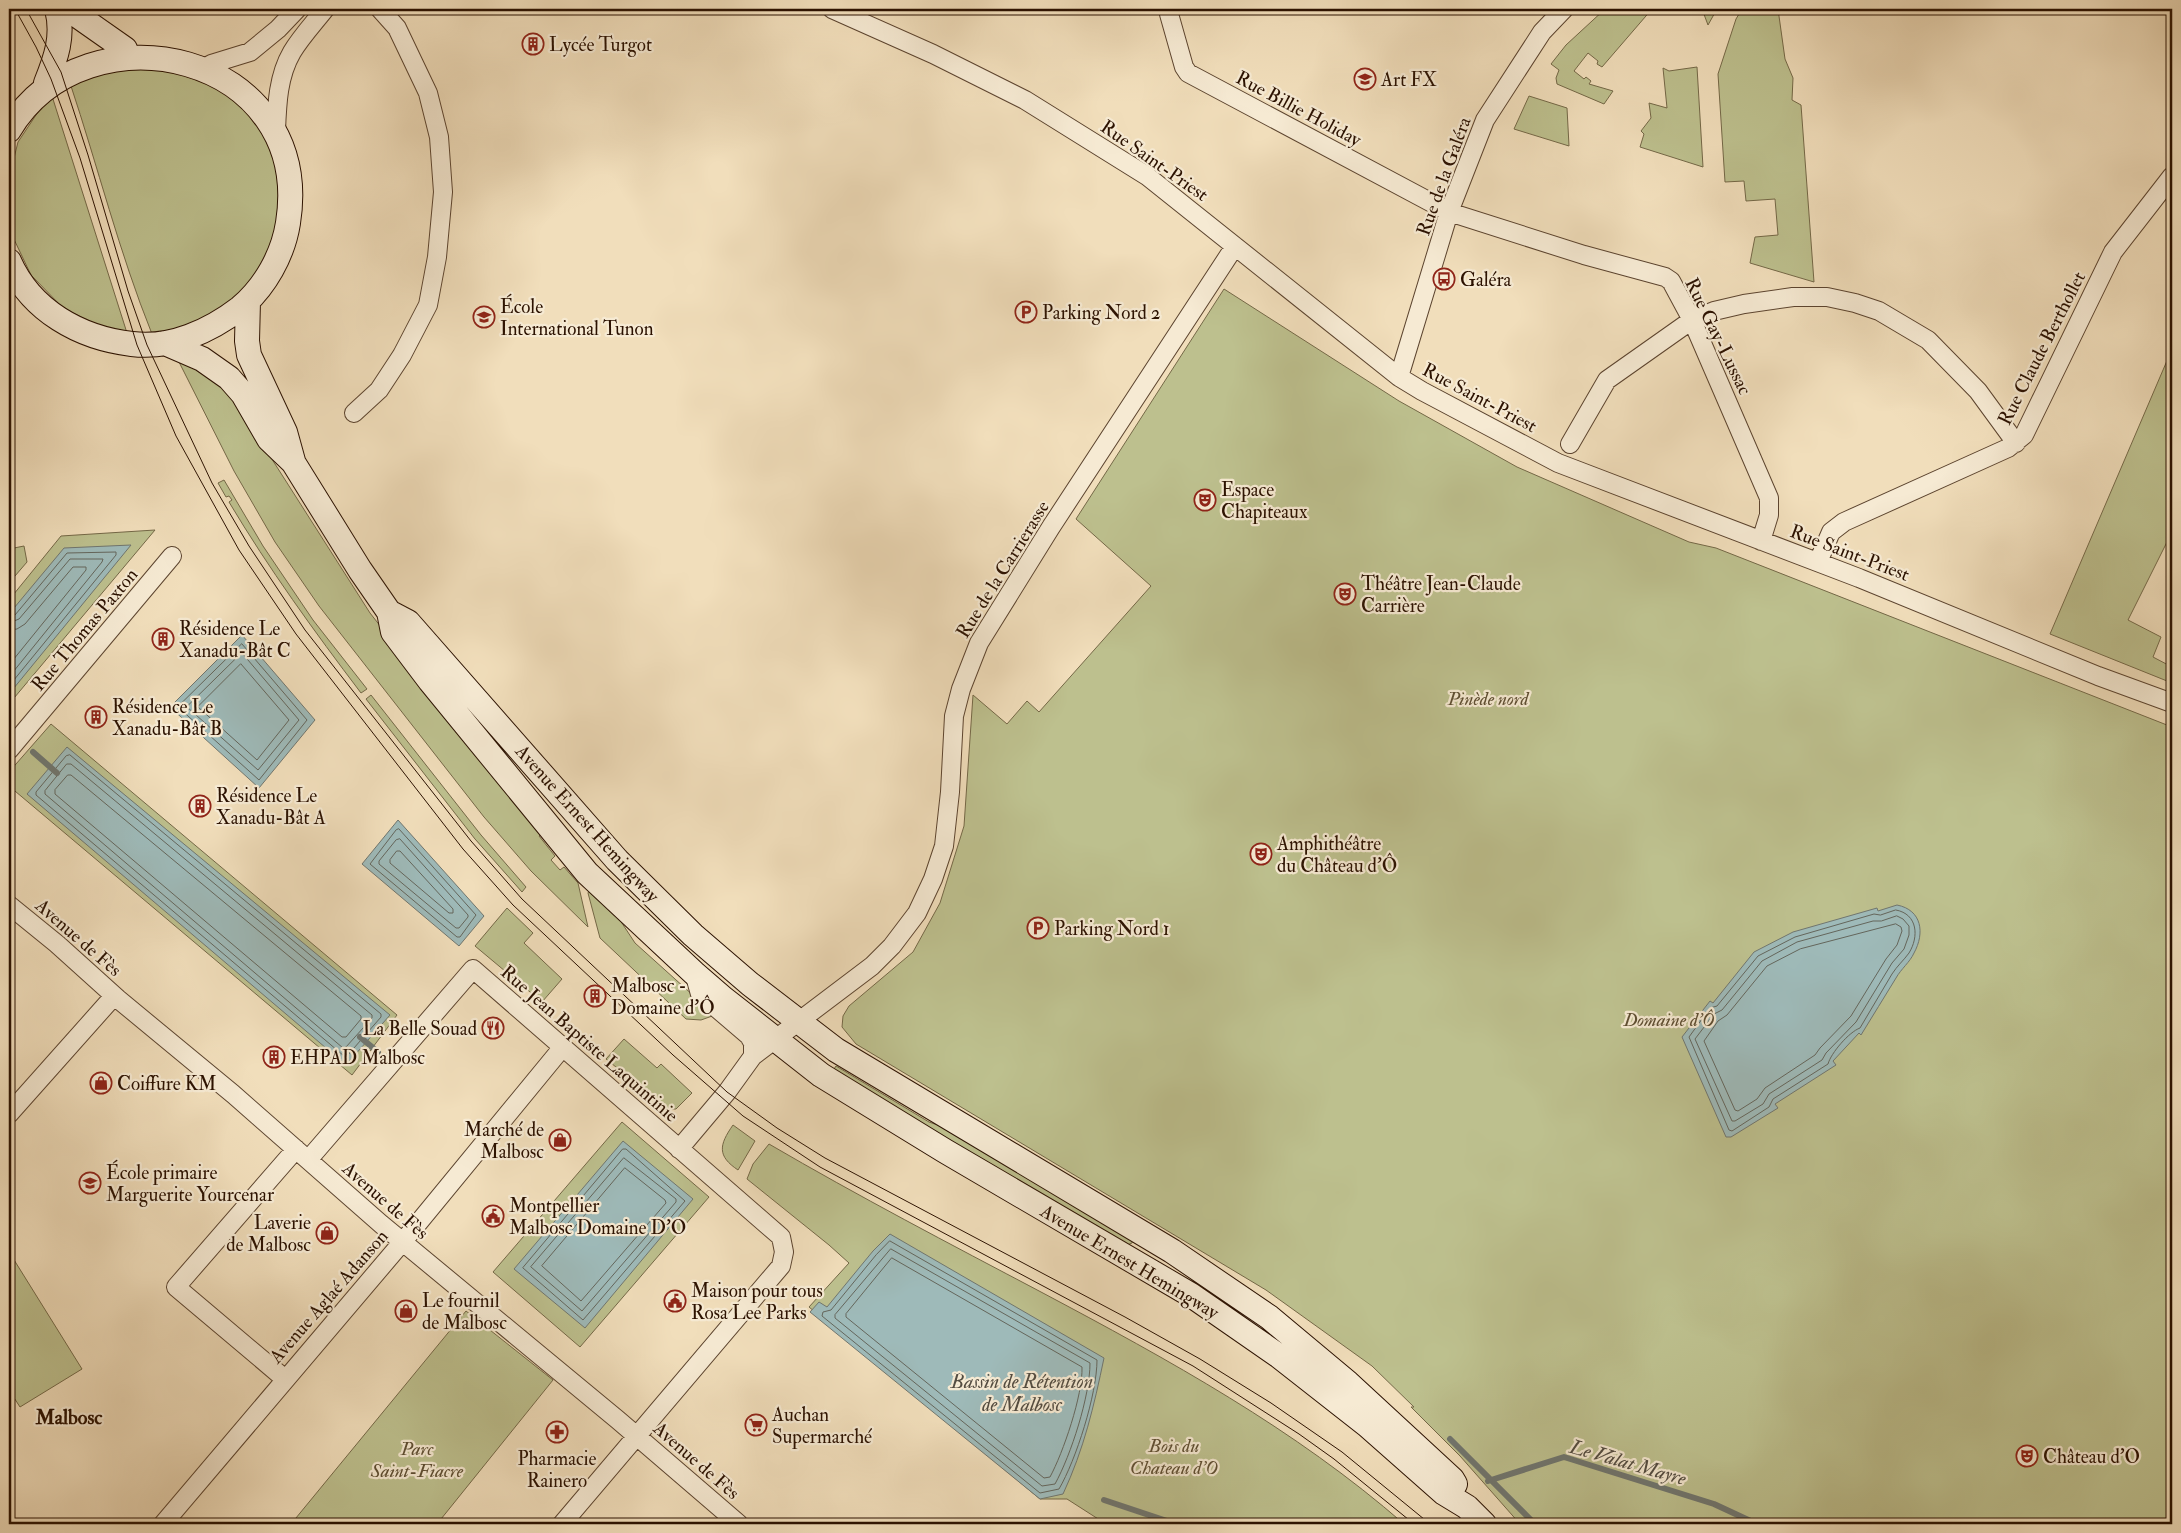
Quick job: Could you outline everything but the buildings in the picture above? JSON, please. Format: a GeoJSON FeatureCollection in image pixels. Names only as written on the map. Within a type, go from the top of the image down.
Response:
{"type":"FeatureCollection","features":[{"type":"Feature","properties":{"kind":"main road"},"geometry":{"type":"LineString","coordinates":[[46,83],[59,46],[60,21],[57,9]]}},
{"type":"Feature","properties":{"kind":"main road"},"geometry":{"type":"LineString","coordinates":[[68,9],[125,49]]}},
{"type":"Feature","properties":{"kind":"main road"},"geometry":{"type":"LineString","coordinates":[[9,130],[26,103],[46,83],[81,61],[102,53],[125,49],[164,50],[184,54],[211,64],[237,82],[259,104],[276,131],[285,155],[290,181],[291,207],[286,233],[278,258],[265,281],[248,301],[223,321],[196,335],[165,343],[137,345],[112,342],[88,335],[65,324],[45,309],[27,291],[10,267]]}},
{"type":"Feature","properties":{"kind":"main road","name":"Avenue Ernest Hemingway"},"geometry":{"type":"LineString","coordinates":[[248,301],[247,341],[249,355],[285,432],[293,462]]}},
{"type":"Feature","properties":{"kind":"main road","name":"Avenue Ernest Hemingway"},"geometry":{"type":"LineString","coordinates":[[165,343],[202,359],[229,378],[242,394],[269,439],[293,462],[360,570],[389,612],[393,632],[430,681],[588,873],[694,973],[775,1040],[821,1075],[1192,1295],[1278,1356],[1367,1425],[1444,1492],[1467,1507],[1484,1524]]}},
{"type":"Feature","properties":{"kind":"main road","name":"Avenue Ernest Hemingway"},"geometry":{"type":"LineString","coordinates":[[389,612],[408,622],[617,860],[693,935],[836,1050],[1172,1251],[1269,1317],[1348,1383],[1452,1479],[1467,1507]]}},
{"type":"Feature","properties":{"kind":"street"},"geometry":{"type":"LineString","coordinates":[[211,64],[250,52],[278,29],[297,9]]}},
{"type":"Feature","properties":{"kind":"street"},"geometry":{"type":"LineString","coordinates":[[276,131],[277,101],[281,78],[292,52],[326,9]]}},
{"type":"Feature","properties":{"kind":"street"},"geometry":{"type":"LineString","coordinates":[[354,413],[380,390],[402,355],[428,305],[437,257],[443,192],[439,137],[428,93],[397,28],[380,9]]}},
{"type":"Feature","properties":{"kind":"street","name":"Rue Saint-Priest"},"geometry":{"type":"LineString","coordinates":[[832,9],[933,54],[1025,100],[1147,176],[1399,376],[1422,391],[1558,463],[1818,562],[2098,676],[2172,704]]}},
{"type":"Feature","properties":{"kind":"street","name":"Rue Billie Holiday"},"geometry":{"type":"LineString","coordinates":[[1169,9],[1184,68],[1188,73],[1449,212]]}},
{"type":"Feature","properties":{"kind":"street","name":"Rue de la Galéra"},"geometry":{"type":"LineString","coordinates":[[1399,376],[1449,212],[1485,120],[1542,32],[1564,9]]}},
{"type":"Feature","properties":{"kind":"street","name":"Rue Claude Berthollet"},"geometry":{"type":"LineString","coordinates":[[1818,562],[1830,532],[1844,522],[2008,448],[2024,435],[2113,252],[2172,176]]}},
{"type":"Feature","properties":{"kind":"street","name":"Rue Gay-Lussac"},"geometry":{"type":"LineString","coordinates":[[1449,212],[1584,255],[1665,277],[1671,281],[1692,320],[1769,498],[1770,515],[1761,541]]}},
{"type":"Feature","properties":{"kind":"street","name":"Rue de la Carrierasse"},"geometry":{"type":"LineString","coordinates":[[799,1022],[872,966],[892,946],[918,913],[933,879],[944,846],[950,792],[954,716],[961,689],[979,643],[1051,527],[1235,246]]}},
{"type":"Feature","properties":{"kind":"street"},"geometry":{"type":"LineString","coordinates":[[1570,444],[1607,380],[1692,320],[1714,311],[1744,304],[1793,297],[1827,297],[1871,308],[1928,340],[1978,391],[2016,443]]}},
{"type":"Feature","properties":{"kind":"street","name":"Rue Thomas Paxton"},"geometry":{"type":"LineString","coordinates":[[9,750],[172,556]]}},
{"type":"Feature","properties":{"kind":"street","name":"Avenue de Fès"},"geometry":{"type":"LineString","coordinates":[[9,905],[57,944],[114,996],[233,1094],[402,1242],[637,1436],[739,1524]]}},
{"type":"Feature","properties":{"kind":"street","name":"Rue Jean Baptiste Laquintinie"},"geometry":{"type":"LineString","coordinates":[[302,1154],[473,969],[781,1237],[784,1252],[781,1266],[562,1524]]}},
{"type":"Feature","properties":{"kind":"street","name":"Avenue Ernest Hemingway"},"geometry":{"type":"LineString","coordinates":[[694,973],[700,994],[749,1036],[753,1043],[753,1056]]}},
{"type":"Feature","properties":{"kind":"street"},"geometry":{"type":"LineString","coordinates":[[9,1114],[114,996]]}},
{"type":"Feature","properties":{"kind":"street"},"geometry":{"type":"LineString","coordinates":[[679,1149],[727,1092],[753,1056],[799,1022]]}},
{"type":"Feature","properties":{"kind":"street","name":"Avenue Aglaé Adanson"},"geometry":{"type":"LineString","coordinates":[[163,1524],[402,1242],[562,1048]]}},
{"type":"Feature","properties":{"kind":"street"},"geometry":{"type":"LineString","coordinates":[[284,1379],[176,1287],[302,1154]]}},
{"type":"Feature","properties":{"kind":"green space"},"geometry":{"type":"Polygon","coordinates":[[[1605,9],[1652,9],[1602,67],[1588,53],[1574,71],[1584,79],[1586,77],[1591,81],[1589,84],[1613,91],[1604,104],[1557,84],[1556,78],[1559,70],[1551,64],[1566,45],[1605,9]]]}},
{"type":"Feature","properties":{"kind":"green space"},"geometry":{"type":"Polygon","coordinates":[[[1702,9],[1717,9],[1708,25],[1702,9]]]}},
{"type":"Feature","properties":{"kind":"green space"},"geometry":{"type":"Polygon","coordinates":[[[1742,9],[1778,9],[1785,59],[1793,78],[1792,100],[1801,105],[1814,282],[1750,263],[1755,237],[1778,235],[1775,199],[1746,201],[1744,181],[1725,182],[1718,74],[1736,19],[1742,9]]]}},
{"type":"Feature","properties":{"kind":"green space"},"geometry":{"type":"Polygon","coordinates":[[[165,62],[243,102],[268,138],[280,181],[278,225],[263,266],[234,300],[197,324],[152,334],[119,241],[70,83],[79,76],[165,62]]]}},
{"type":"Feature","properties":{"kind":"green space"},"geometry":{"type":"Polygon","coordinates":[[[1697,67],[1703,167],[1640,147],[1644,134],[1641,131],[1651,118],[1649,103],[1667,108],[1663,68],[1669,71],[1697,67]]]}},
{"type":"Feature","properties":{"kind":"green space"},"geometry":{"type":"Polygon","coordinates":[[[52,96],[127,333],[105,329],[63,308],[31,275],[11,233],[9,178],[18,142],[44,103],[52,96]]]}},
{"type":"Feature","properties":{"kind":"green space"},"geometry":{"type":"Polygon","coordinates":[[[1529,96],[1567,108],[1569,146],[1514,129],[1529,96]]]}},
{"type":"Feature","properties":{"kind":"green space","name":"Domaine d'Ô"},"geometry":{"type":"Polygon","coordinates":[[[1224,289],[1399,401],[1517,467],[1689,542],[1716,548],[2172,727],[2172,1524],[1520,1524],[1460,1456],[1372,1366],[1266,1290],[856,1044],[842,1027],[843,1016],[849,1006],[913,952],[940,903],[964,826],[973,695],[1007,724],[1027,701],[1039,712],[1151,586],[1076,519],[1224,289]]]}},
{"type":"Feature","properties":{"kind":"green space"},"geometry":{"type":"Polygon","coordinates":[[[2172,349],[2172,532],[2128,620],[2161,637],[2153,657],[2172,667],[2172,683],[2050,634],[2172,349]]]}},
{"type":"Feature","properties":{"kind":"green space"},"geometry":{"type":"Polygon","coordinates":[[[178,360],[215,376],[224,384],[370,613],[543,833],[539,836],[555,856],[551,860],[560,870],[564,867],[578,883],[588,927],[531,871],[484,817],[319,606],[275,542],[234,471],[178,360]]]}},
{"type":"Feature","properties":{"kind":"green space"},"geometry":{"type":"Polygon","coordinates":[[[224,480],[263,546],[313,620],[367,689],[361,693],[276,576],[229,502],[232,500],[229,496],[226,497],[218,483],[224,480]]]}},
{"type":"Feature","properties":{"kind":"green space"},"geometry":{"type":"Polygon","coordinates":[[[155,530],[9,704],[9,600],[61,536],[155,530]]]}},
{"type":"Feature","properties":{"kind":"green space"},"geometry":{"type":"Polygon","coordinates":[[[24,546],[27,562],[9,583],[9,549],[24,546]]]}},
{"type":"Feature","properties":{"kind":"green space"},"geometry":{"type":"Polygon","coordinates":[[[371,695],[481,835],[526,887],[522,892],[475,839],[366,699],[371,695]]]}},
{"type":"Feature","properties":{"kind":"green space"},"geometry":{"type":"Polygon","coordinates":[[[51,724],[397,1015],[352,1075],[9,786],[9,772],[51,724]]]}},
{"type":"Feature","properties":{"kind":"green space"},"geometry":{"type":"Polygon","coordinates":[[[590,888],[616,914],[635,943],[715,1015],[701,1020],[686,1019],[600,938],[588,893],[590,888]]]}},
{"type":"Feature","properties":{"kind":"green space"},"geometry":{"type":"Polygon","coordinates":[[[507,908],[533,933],[524,943],[562,979],[542,1002],[475,946],[507,908]]]}},
{"type":"Feature","properties":{"kind":"green space"},"geometry":{"type":"Polygon","coordinates":[[[624,1039],[657,1068],[661,1064],[692,1093],[676,1109],[668,1109],[606,1059],[624,1039]]]}},
{"type":"Feature","properties":{"kind":"green space"},"geometry":{"type":"Polygon","coordinates":[[[836,1066],[929,1122],[946,1128],[1135,1236],[1132,1243],[1127,1245],[830,1075],[836,1066]]]}},
{"type":"Feature","properties":{"kind":"green space"},"geometry":{"type":"Polygon","coordinates":[[[622,1122],[709,1197],[580,1347],[493,1272],[622,1122]]]}},
{"type":"Feature","properties":{"kind":"green space"},"geometry":{"type":"Polygon","coordinates":[[[733,1125],[755,1141],[738,1170],[726,1160],[722,1150],[725,1138],[733,1125]]]}},
{"type":"Feature","properties":{"kind":"green space","name":"Bois du Chateau d'O"},"geometry":{"type":"Polygon","coordinates":[[[769,1144],[870,1201],[1089,1318],[1230,1398],[1319,1457],[1404,1524],[1106,1524],[1067,1499],[1040,1499],[809,1307],[849,1263],[747,1179],[753,1164],[769,1144]]]}},
{"type":"Feature","properties":{"kind":"green space"},"geometry":{"type":"Polygon","coordinates":[[[11,1255],[82,1369],[20,1407],[9,1390],[9,1256],[11,1255]]]}},
{"type":"Feature","properties":{"kind":"green space","name":"Parc Saint-Fiacre"},"geometry":{"type":"Polygon","coordinates":[[[466,1311],[553,1380],[437,1524],[291,1524],[466,1311]]]}},
{"type":"Feature","properties":{"kind":"water"},"geometry":{"type":"Polygon","coordinates":[[[131,545],[9,694],[9,614],[64,548],[131,545]]]}},
{"type":"Feature","properties":{"kind":"water"},"geometry":{"type":"Polygon","coordinates":[[[242,635],[315,720],[259,788],[170,707],[242,635]]]}},
{"type":"Feature","properties":{"kind":"water"},"geometry":{"type":"Polygon","coordinates":[[[67,747],[390,1015],[346,1065],[27,794],[67,747]]]}},
{"type":"Feature","properties":{"kind":"water"},"geometry":{"type":"Polygon","coordinates":[[[398,820],[484,916],[459,946],[362,864],[398,820]]]}},
{"type":"Feature","properties":{"kind":"water"},"geometry":{"type":"Polygon","coordinates":[[[1897,905],[1912,912],[1916,917],[1919,923],[1920,938],[1912,956],[1861,1035],[1859,1033],[1833,1061],[1836,1065],[1775,1104],[1778,1108],[1731,1137],[1726,1137],[1682,1037],[1710,1001],[1713,1003],[1754,952],[1793,932],[1877,908],[1878,911],[1897,905]]]}},
{"type":"Feature","properties":{"kind":"water"},"geometry":{"type":"Polygon","coordinates":[[[623,1141],[693,1199],[585,1328],[514,1269],[623,1141]]]}},
{"type":"Feature","properties":{"kind":"water","name":"Bassin de Rétention de Malbosc"},"geometry":{"type":"Polygon","coordinates":[[[890,1234],[1104,1358],[1088,1427],[1077,1461],[1063,1494],[1040,1499],[810,1312],[819,1302],[827,1307],[873,1251],[890,1234]]]}},
{"type":"Feature","properties":{"kind":"waterway"},"geometry":{"type":"LineString","coordinates":[[33,752],[57,773]]}},
{"type":"Feature","properties":{"kind":"waterway"},"geometry":{"type":"LineString","coordinates":[[360,1037],[378,1052]]}},
{"type":"Feature","properties":{"kind":"waterway","name":"Le Valat Mayre"},"geometry":{"type":"LineString","coordinates":[[1450,1439],[1535,1524]]}},
{"type":"Feature","properties":{"kind":"waterway","name":"Le Valat Mayre"},"geometry":{"type":"LineString","coordinates":[[1488,1481],[1564,1457],[1714,1504],[1757,1524]]}},
{"type":"Feature","properties":{"kind":"waterway","name":"Le Valat Mayre"},"geometry":{"type":"LineString","coordinates":[[1104,1500],[1176,1524]]}},
{"type":"Feature","properties":{"kind":"tram line"},"geometry":{"type":"LineString","coordinates":[[15,9],[51,79],[80,158],[137,345],[176,436],[239,550],[296,634],[463,849],[513,905],[673,1055],[743,1116],[820,1167],[1193,1366],[1299,1434],[1334,1459],[1414,1524]]}},
{"type":"Feature","properties":{"kind":"tram line"},"geometry":{"type":"LineString","coordinates":[[26,9],[61,72],[88,155],[128,291],[147,345],[212,483],[249,546],[305,630],[471,841],[522,899],[727,1092],[777,1128],[825,1158],[1125,1317],[1200,1359],[1271,1403],[1342,1452],[1430,1524]]}},
{"type":"Feature","properties":{"kind":"place","name":"Lycée Turgot"},"geometry":{"type":"Point","coordinates":[533,44]}},
{"type":"Feature","properties":{"kind":"place","name":"Art FX"},"geometry":{"type":"Point","coordinates":[1365,79]}},
{"type":"Feature","properties":{"kind":"place","name":"Galéra"},"geometry":{"type":"Point","coordinates":[1444,279]}},
{"type":"Feature","properties":{"kind":"place","name":"Parking Nord 2"},"geometry":{"type":"Point","coordinates":[1026,312]}},
{"type":"Feature","properties":{"kind":"place","name":"École International Tunon"},"geometry":{"type":"Point","coordinates":[484,317]}},
{"type":"Feature","properties":{"kind":"place","name":"Espace Chapiteaux"},"geometry":{"type":"Point","coordinates":[1205,500]}},
{"type":"Feature","properties":{"kind":"place","name":"Théâtre Jean-Claude Carrière"},"geometry":{"type":"Point","coordinates":[1345,594]}},
{"type":"Feature","properties":{"kind":"place","name":"Résidence Le Xanadu-Bât C"},"geometry":{"type":"Point","coordinates":[163,639]}},
{"type":"Feature","properties":{"kind":"place","name":"Résidence Le Xanadu-Bât B"},"geometry":{"type":"Point","coordinates":[96,717]}},
{"type":"Feature","properties":{"kind":"place","name":"Résidence Le Xanadu-Bât A"},"geometry":{"type":"Point","coordinates":[200,806]}},
{"type":"Feature","properties":{"kind":"place","name":"Amphithéâtre du Château d'Ô"},"geometry":{"type":"Point","coordinates":[1261,854]}},
{"type":"Feature","properties":{"kind":"place","name":"Parking Nord 1"},"geometry":{"type":"Point","coordinates":[1038,928]}},
{"type":"Feature","properties":{"kind":"place","name":"Malbosc - Domaine d'Ô"},"geometry":{"type":"Point","coordinates":[595,996]}},
{"type":"Feature","properties":{"kind":"place","name":"La Belle Souad"},"geometry":{"type":"Point","coordinates":[493,1028]}},
{"type":"Feature","properties":{"kind":"place","name":"EHPAD Malbosc"},"geometry":{"type":"Point","coordinates":[274,1057]}},
{"type":"Feature","properties":{"kind":"place","name":"Coiffure KM"},"geometry":{"type":"Point","coordinates":[101,1083]}},
{"type":"Feature","properties":{"kind":"place","name":"Marché de Malbosc"},"geometry":{"type":"Point","coordinates":[560,1140]}},
{"type":"Feature","properties":{"kind":"place","name":"École primaire Marguerite Yourcenar"},"geometry":{"type":"Point","coordinates":[90,1183]}},
{"type":"Feature","properties":{"kind":"place","name":"Montpellier Malbosc Domaine D'O"},"geometry":{"type":"Point","coordinates":[493,1216]}},
{"type":"Feature","properties":{"kind":"place","name":"Laverie de Malbosc"},"geometry":{"type":"Point","coordinates":[327,1233]}},
{"type":"Feature","properties":{"kind":"place","name":"Maison pour tous Rosa Lee Parks"},"geometry":{"type":"Point","coordinates":[675,1301]}},
{"type":"Feature","properties":{"kind":"place","name":"Le fournil de Malbosc"},"geometry":{"type":"Point","coordinates":[406,1311]}},
{"type":"Feature","properties":{"kind":"place","name":"Auchan Supermarché"},"geometry":{"type":"Point","coordinates":[756,1425]}},
{"type":"Feature","properties":{"kind":"place","name":"Pharmacie Rainero"},"geometry":{"type":"Point","coordinates":[557,1432]}},
{"type":"Feature","properties":{"kind":"place","name":"Château d'O"},"geometry":{"type":"Point","coordinates":[2027,1456]}},
{"type":"Feature","properties":{"kind":"district","name":"Malbosc"},"geometry":{"type":"Point","coordinates":[69,1417]}},
{"type":"Feature","properties":{"kind":"park label","name":"Pinède nord"},"geometry":{"type":"Point","coordinates":[1488,698]}}]}
